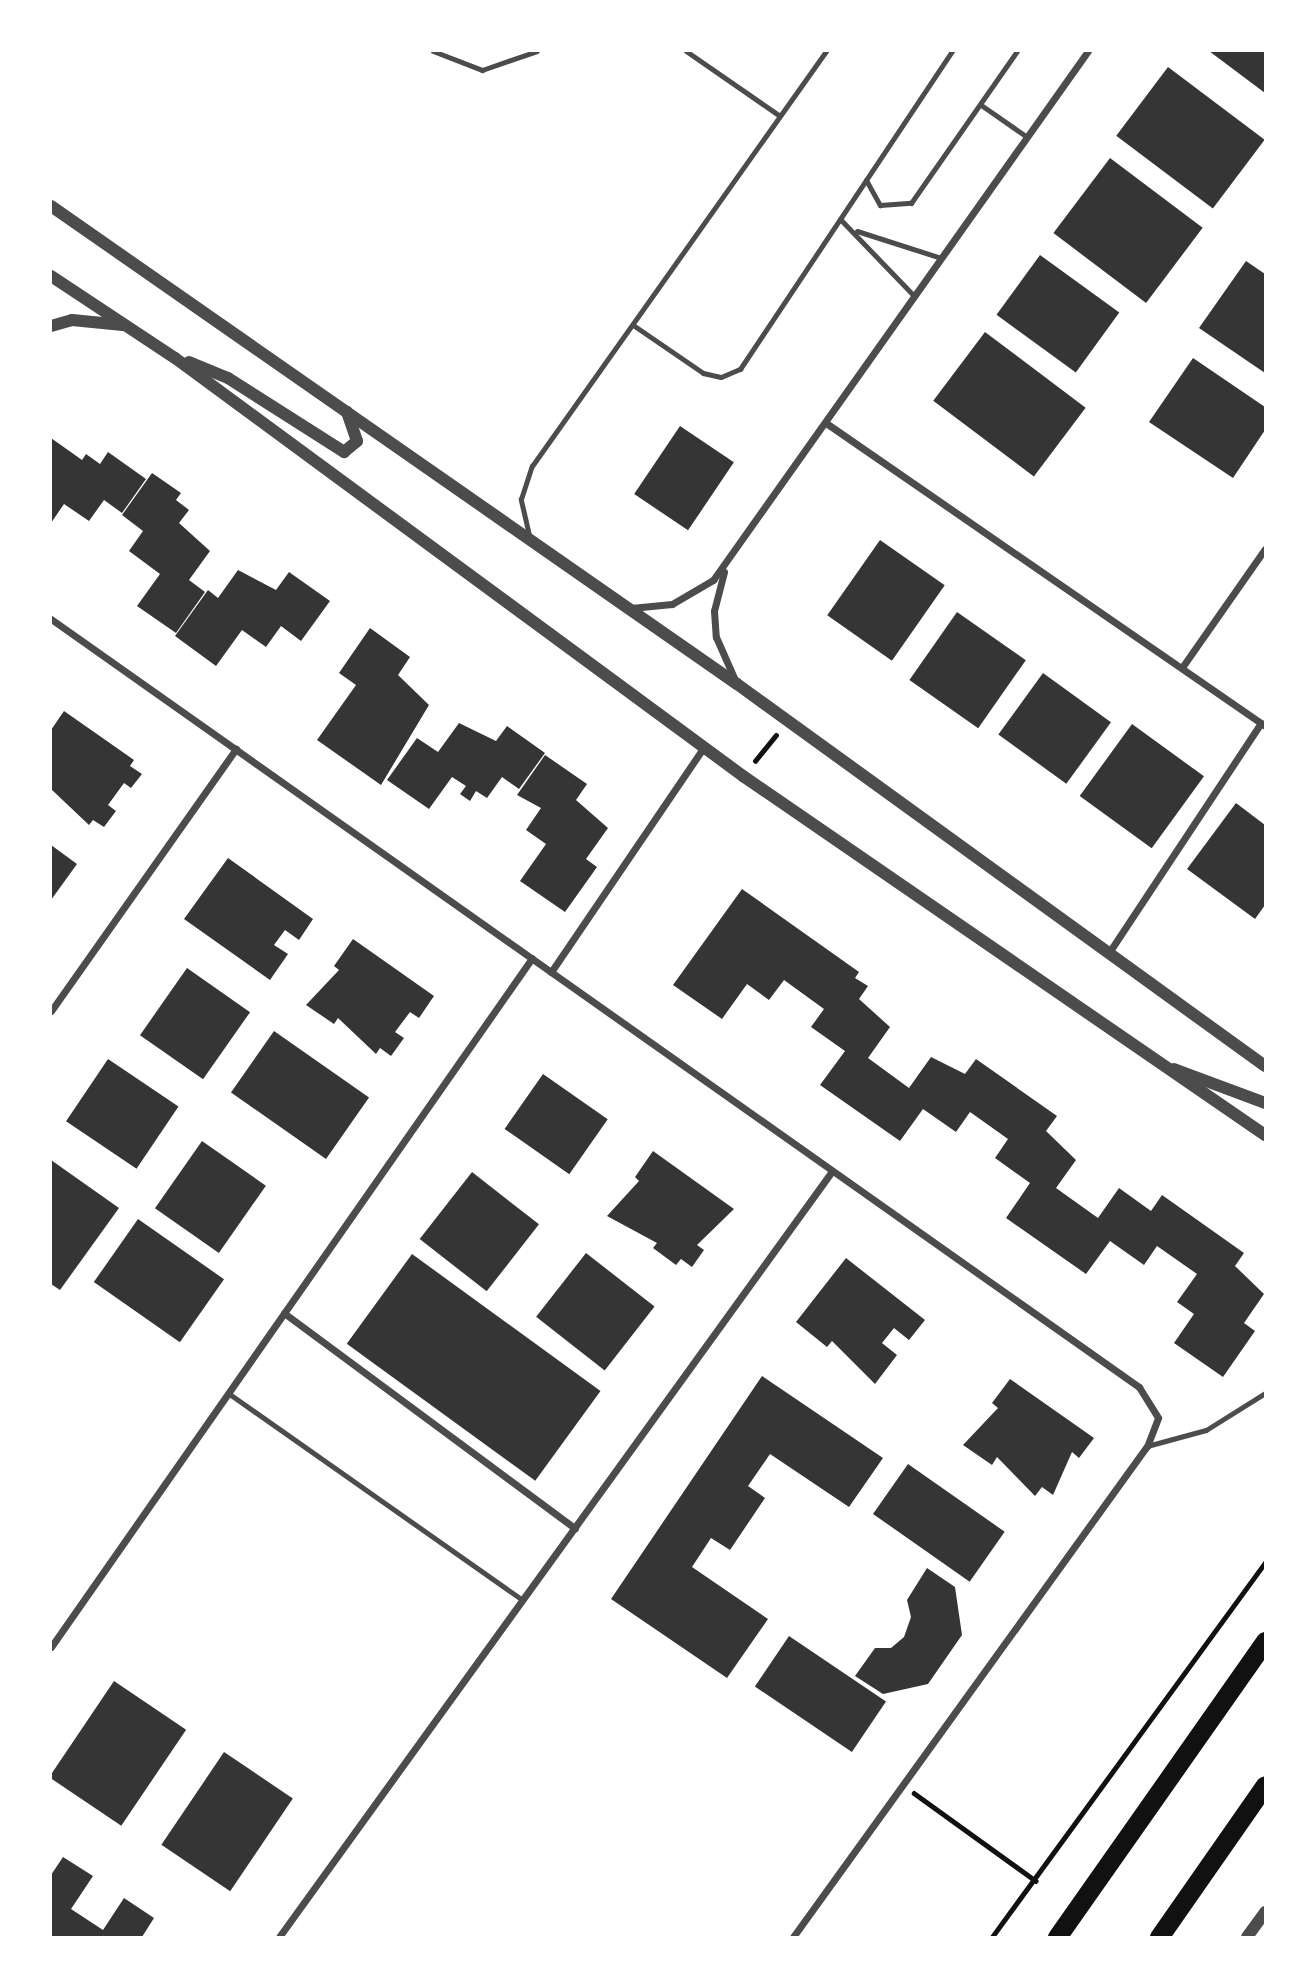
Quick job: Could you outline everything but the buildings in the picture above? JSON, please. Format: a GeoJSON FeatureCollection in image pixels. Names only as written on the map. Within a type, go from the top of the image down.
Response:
{"type":"FeatureCollection","features":[{"type":"Feature","properties":{"kind":"highway"},"geometry":{"type":"LineString","coordinates":[[1057,1937],[1265,1641]]}},
{"type":"Feature","properties":{"kind":"highway"},"geometry":{"type":"LineString","coordinates":[[1159,1937],[1265,1786]]}},
{"type":"Feature","properties":{"kind":"street"},"geometry":{"type":"LineString","coordinates":[[625,607],[649,609],[694,595],[728,561],[1088,51]]}},
{"type":"Feature","properties":{"kind":"street"},"geometry":{"type":"LineString","coordinates":[[51,206],[347,411],[532,544],[737,684],[1265,1066]]}},
{"type":"Feature","properties":{"kind":"street"},"geometry":{"type":"LineString","coordinates":[[51,276],[175,358],[743,776],[1265,1135]]}},
{"type":"Feature","properties":{"kind":"street"},"geometry":{"type":"LineString","coordinates":[[51,326],[72,320],[126,325]]}},
{"type":"Feature","properties":{"kind":"street"},"geometry":{"type":"LineString","coordinates":[[175,358],[228,378],[344,452],[357,441],[347,411]]}},
{"type":"Feature","properties":{"kind":"street"},"geometry":{"type":"LineString","coordinates":[[826,423],[1183,666],[1263,724],[1108,954]]}},
{"type":"Feature","properties":{"kind":"street"},"geometry":{"type":"LineString","coordinates":[[1183,666],[1265,549]]}},
{"type":"Feature","properties":{"kind":"street"},"geometry":{"type":"LineString","coordinates":[[728,561],[714,611],[716,637],[737,684]]}},
{"type":"Feature","properties":{"kind":"street"},"geometry":{"type":"LineString","coordinates":[[51,619],[1139,1387],[1158,1418],[1147,1446],[899,1783],[793,1937]]}},
{"type":"Feature","properties":{"kind":"street"},"geometry":{"type":"LineString","coordinates":[[551,972],[704,747]]}},
{"type":"Feature","properties":{"kind":"street"},"geometry":{"type":"LineString","coordinates":[[51,1011],[236,749]]}},
{"type":"Feature","properties":{"kind":"street"},"geometry":{"type":"LineString","coordinates":[[51,1647],[531,958]]}},
{"type":"Feature","properties":{"kind":"street"},"geometry":{"type":"LineString","coordinates":[[1157,1063],[1265,1103]]}},
{"type":"Feature","properties":{"kind":"street"},"geometry":{"type":"LineString","coordinates":[[279,1937],[832,1171]]}},
{"type":"Feature","properties":{"kind":"street"},"geometry":{"type":"LineString","coordinates":[[284,1313],[575,1528]]}},
{"type":"Feature","properties":{"kind":"street"},"geometry":{"type":"LineString","coordinates":[[1247,1937],[1265,1912]]}},
{"type":"Feature","properties":{"kind":"lane"},"geometry":{"type":"LineString","coordinates":[[433,51],[482,70],[537,51]]}},
{"type":"Feature","properties":{"kind":"lane"},"geometry":{"type":"LineString","coordinates":[[686,51],[780,116]]}},
{"type":"Feature","properties":{"kind":"lane"},"geometry":{"type":"LineString","coordinates":[[532,544],[522,509],[526,476],[826,51]]}},
{"type":"Feature","properties":{"kind":"lane"},"geometry":{"type":"LineString","coordinates":[[633,325],[703,373],[731,375],[840,219],[952,51]]}},
{"type":"Feature","properties":{"kind":"lane"},"geometry":{"type":"LineString","coordinates":[[867,177],[869,193],[880,205],[911,203],[1017,51]]}},
{"type":"Feature","properties":{"kind":"lane"},"geometry":{"type":"LineString","coordinates":[[981,105],[1027,137]]}},
{"type":"Feature","properties":{"kind":"lane"},"geometry":{"type":"LineString","coordinates":[[840,219],[858,231],[915,296]]}},
{"type":"Feature","properties":{"kind":"lane"},"geometry":{"type":"LineString","coordinates":[[858,231],[942,258]]}},
{"type":"Feature","properties":{"kind":"lane"},"geometry":{"type":"LineString","coordinates":[[228,1393],[523,1600]]}},
{"type":"Feature","properties":{"kind":"lane"},"geometry":{"type":"LineString","coordinates":[[1147,1446],[1206,1430],[1265,1393]]}},
{"type":"Feature","properties":{"kind":"path"},"geometry":{"type":"LineString","coordinates":[[743,776],[788,721]]}},
{"type":"Feature","properties":{"kind":"path"},"geometry":{"type":"LineString","coordinates":[[992,1937],[1036,1881],[1265,1563]]}},
{"type":"Feature","properties":{"kind":"path"},"geometry":{"type":"LineString","coordinates":[[899,1783],[1036,1881]]}}]}
